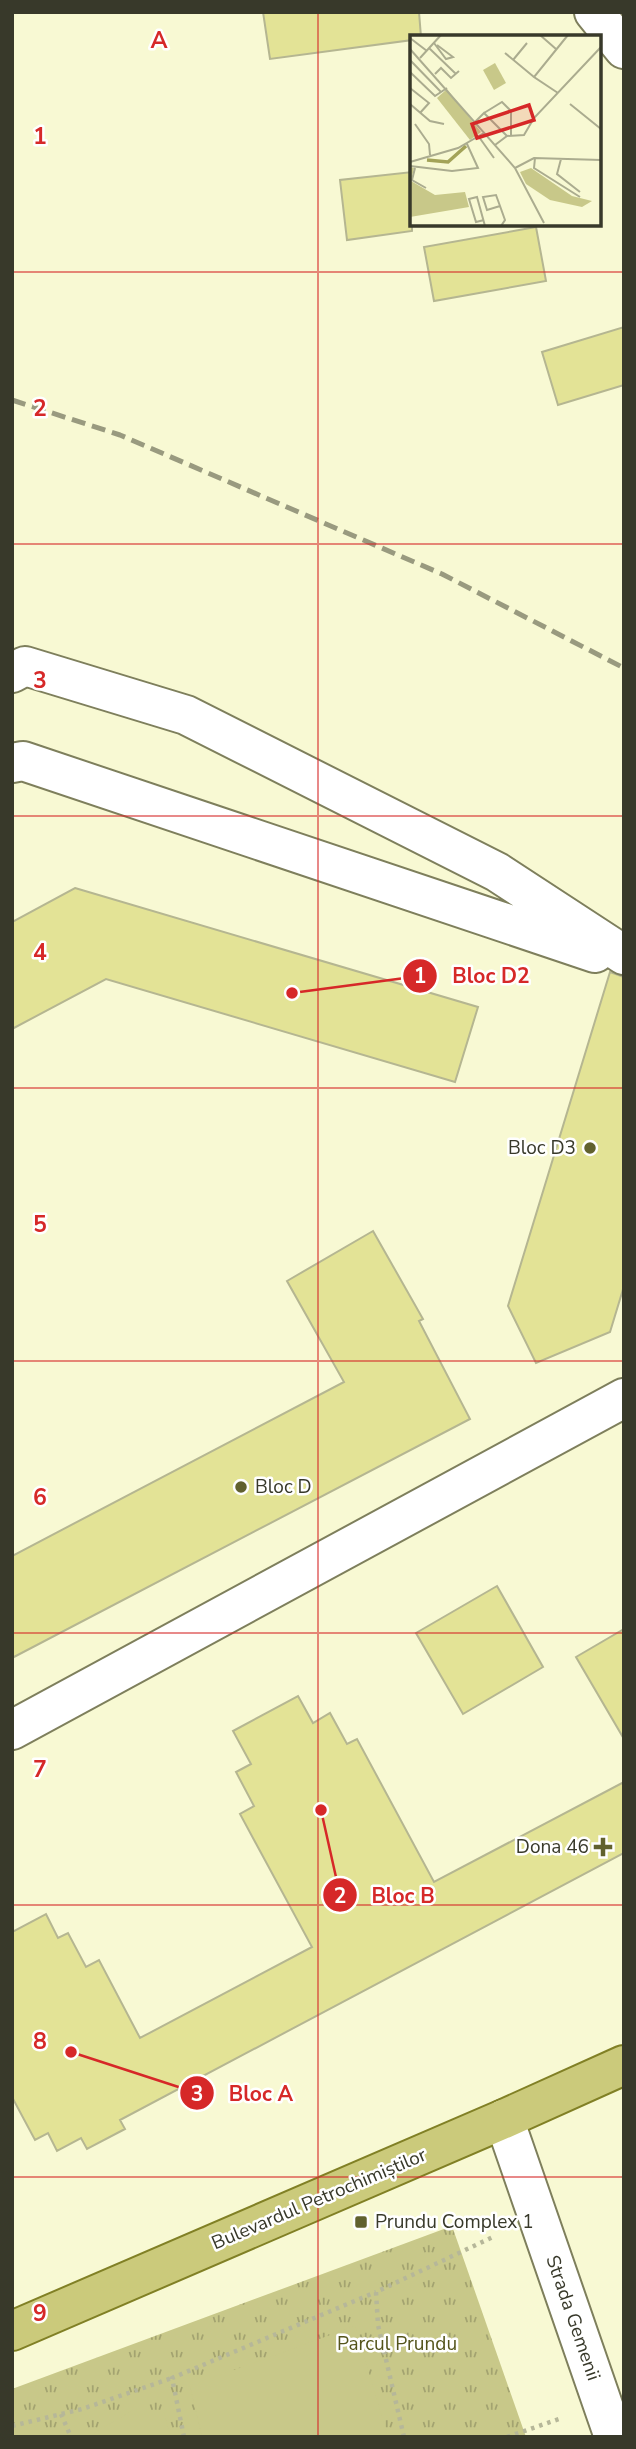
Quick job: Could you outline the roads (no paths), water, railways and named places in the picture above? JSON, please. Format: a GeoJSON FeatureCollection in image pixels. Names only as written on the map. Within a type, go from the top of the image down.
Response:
{"type":"FeatureCollection","features":[{"type":"Feature","properties":{"kind":"main road","name":"Bulevardul Petrochimiștilor"},"geometry":{"type":"LineString","coordinates":[[12,2331],[624,2065]]}},
{"type":"Feature","properties":{"kind":"street"},"geometry":{"type":"LineString","coordinates":[[594,12],[624,49]]}},
{"type":"Feature","properties":{"kind":"street"},"geometry":{"type":"LineString","coordinates":[[12,673],[25,666],[186,715],[497,872],[624,955]]}},
{"type":"Feature","properties":{"kind":"street"},"geometry":{"type":"LineString","coordinates":[[12,763],[23,761],[624,962]]}},
{"type":"Feature","properties":{"kind":"street"},"geometry":{"type":"LineString","coordinates":[[12,1730],[624,1398]]}},
{"type":"Feature","properties":{"kind":"street","name":"Strada Gemenii"},"geometry":{"type":"LineString","coordinates":[[504,2119],[538,2217],[607,2376],[614,2437]]}},
{"type":"Feature","properties":{"kind":"railway"},"geometry":{"type":"LineString","coordinates":[[12,400],[120,435],[442,574],[624,668]]}},
{"type":"Feature","properties":{"kind":"place","name":"Bloc D2"},"geometry":{"type":"Point","coordinates":[292,993]}},
{"type":"Feature","properties":{"kind":"place","name":"Bloc D3"},"geometry":{"type":"Point","coordinates":[590,1148]}},
{"type":"Feature","properties":{"kind":"place","name":"Bloc D"},"geometry":{"type":"Point","coordinates":[241,1487]}},
{"type":"Feature","properties":{"kind":"place","name":"Bloc B"},"geometry":{"type":"Point","coordinates":[321,1810]}},
{"type":"Feature","properties":{"kind":"place","name":"Dona 46"},"geometry":{"type":"Point","coordinates":[603,1847]}},
{"type":"Feature","properties":{"kind":"place","name":"Bloc A"},"geometry":{"type":"Point","coordinates":[71,2052]}},
{"type":"Feature","properties":{"kind":"place","name":"Prundu Complex 1"},"geometry":{"type":"Point","coordinates":[361,2222]}},
{"type":"Feature","properties":{"kind":"park label","name":"Parcul Prundu"},"geometry":{"type":"Point","coordinates":[397,2344]}}]}
